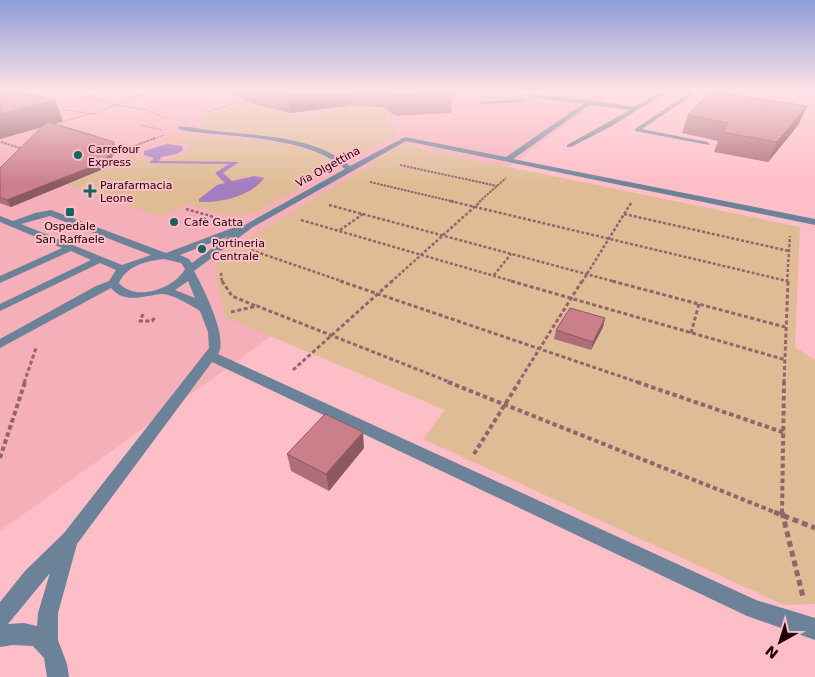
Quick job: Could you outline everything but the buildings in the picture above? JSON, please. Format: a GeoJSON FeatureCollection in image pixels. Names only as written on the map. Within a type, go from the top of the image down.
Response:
{"type":"FeatureCollection","features":[{"type":"Feature","properties":{"kind":"lane"},"geometry":{"type":"LineString","coordinates":[[508,159],[562,122]]}},
{"type":"Feature","properties":{"kind":"lane"},"geometry":{"type":"LineString","coordinates":[[569,146],[615,122]]}},
{"type":"Feature","properties":{"kind":"lane"},"geometry":{"type":"LineString","coordinates":[[650,122],[637,130],[707,144]]}},
{"type":"Feature","properties":{"kind":"lane"},"geometry":{"type":"LineString","coordinates":[[180,128],[291,143],[338,159],[349,169]]}},
{"type":"Feature","properties":{"kind":"lane","name":"Via Olgettina"},"geometry":{"type":"LineString","coordinates":[[250,225],[405,139],[815,222]]}},
{"type":"Feature","properties":{"kind":"lane"},"geometry":{"type":"LineString","coordinates":[[0,618],[32,578],[70,538],[215,349],[214,332],[190,270],[184,260],[165,256],[51,213],[13,224]]}},
{"type":"Feature","properties":{"kind":"lane"},"geometry":{"type":"LineString","coordinates":[[0,219],[123,269]]}},
{"type":"Feature","properties":{"kind":"lane"},"geometry":{"type":"LineString","coordinates":[[0,344],[100,288],[113,283],[116,275],[123,269],[143,259],[165,256],[250,225]]}},
{"type":"Feature","properties":{"kind":"lane"},"geometry":{"type":"LineString","coordinates":[[113,283],[117,289],[127,294],[145,295],[165,290],[180,283],[190,270],[250,225]]}},
{"type":"Feature","properties":{"kind":"lane"},"geometry":{"type":"LineString","coordinates":[[0,280],[70,248]]}},
{"type":"Feature","properties":{"kind":"lane"},"geometry":{"type":"LineString","coordinates":[[0,308],[100,260]]}},
{"type":"Feature","properties":{"kind":"lane"},"geometry":{"type":"LineString","coordinates":[[165,290],[192,301],[204,309]]}},
{"type":"Feature","properties":{"kind":"lane"},"geometry":{"type":"LineString","coordinates":[[211,356],[754,609],[813,629]]}},
{"type":"Feature","properties":{"kind":"lane"},"geometry":{"type":"LineString","coordinates":[[47,642],[48,613],[70,538]]}},
{"type":"Feature","properties":{"kind":"lane"},"geometry":{"type":"LineString","coordinates":[[0,636],[19,633],[35,635],[47,642],[56,657],[58,677]]}},
{"type":"Feature","properties":{"kind":"path"},"geometry":{"type":"LineString","coordinates":[[45,125],[65,122]]}},
{"type":"Feature","properties":{"kind":"path"},"geometry":{"type":"LineString","coordinates":[[109,152],[124,150],[185,126],[175,122]]}},
{"type":"Feature","properties":{"kind":"path"},"geometry":{"type":"LineString","coordinates":[[58,124],[96,136],[88,138]]}},
{"type":"Feature","properties":{"kind":"path"},"geometry":{"type":"LineString","coordinates":[[140,125],[173,132]]}},
{"type":"Feature","properties":{"kind":"path"},"geometry":{"type":"LineString","coordinates":[[78,135],[82,136]]}},
{"type":"Feature","properties":{"kind":"path"},"geometry":{"type":"LineString","coordinates":[[0,142],[29,151]]}},
{"type":"Feature","properties":{"kind":"path"},"geometry":{"type":"LineString","coordinates":[[392,163],[497,186]]}},
{"type":"Feature","properties":{"kind":"path"},"geometry":{"type":"LineString","coordinates":[[276,386],[510,174]]}},
{"type":"Feature","properties":{"kind":"path"},"geometry":{"type":"LineString","coordinates":[[363,180],[787,281]]}},
{"type":"Feature","properties":{"kind":"path"},"geometry":{"type":"LineString","coordinates":[[463,473],[632,200]]}},
{"type":"Feature","properties":{"kind":"path"},"geometry":{"type":"LineString","coordinates":[[325,204],[785,327]]}},
{"type":"Feature","properties":{"kind":"path"},"geometry":{"type":"LineString","coordinates":[[186,209],[212,216]]}},
{"type":"Feature","properties":{"kind":"path"},"geometry":{"type":"LineString","coordinates":[[339,230],[363,214]]}},
{"type":"Feature","properties":{"kind":"path"},"geometry":{"type":"LineString","coordinates":[[624,214],[789,251]]}},
{"type":"Feature","properties":{"kind":"path"},"geometry":{"type":"LineString","coordinates":[[298,219],[786,360]]}},
{"type":"Feature","properties":{"kind":"path"},"geometry":{"type":"LineString","coordinates":[[790,233],[785,327],[786,360],[782,514],[813,629]]}},
{"type":"Feature","properties":{"kind":"path"},"geometry":{"type":"LineString","coordinates":[[250,249],[784,434]]}},
{"type":"Feature","properties":{"kind":"path"},"geometry":{"type":"LineString","coordinates":[[494,275],[511,254]]}},
{"type":"Feature","properties":{"kind":"path"},"geometry":{"type":"LineString","coordinates":[[222,266],[222,283],[228,293],[234,298],[815,528]]}},
{"type":"Feature","properties":{"kind":"path"},"geometry":{"type":"LineString","coordinates":[[691,333],[699,304]]}},
{"type":"Feature","properties":{"kind":"path"},"geometry":{"type":"LineString","coordinates":[[230,313],[257,306]]}},
{"type":"Feature","properties":{"kind":"path"},"geometry":{"type":"LineString","coordinates":[[146,310],[140,321],[152,321],[156,316]]}},
{"type":"Feature","properties":{"kind":"path"},"geometry":{"type":"LineString","coordinates":[[0,458],[31,359],[39,345]]}},
{"type":"Feature","properties":{"kind":"shaded area"},"geometry":{"type":"Polygon","coordinates":[[[0,122],[571,122],[0,531],[0,122]]]}},
{"type":"Feature","properties":{"kind":"shaded area"},"geometry":{"type":"Polygon","coordinates":[[[200,122],[385,122],[384,124],[397,126],[395,135],[349,160],[317,147],[214,132],[201,126],[200,122]]]}},
{"type":"Feature","properties":{"kind":"shaded area"},"geometry":{"type":"Polygon","coordinates":[[[180,134],[240,138],[286,145],[325,157],[339,166],[256,212],[239,216],[222,214],[188,204],[161,217],[65,184],[109,167],[102,165],[105,161],[134,155],[140,159],[152,161],[150,163],[230,164],[216,173],[226,183],[229,197],[249,191],[264,178],[254,176],[232,181],[223,173],[238,163],[158,161],[176,157],[190,151],[190,145],[161,140],[180,134]]]}},
{"type":"Feature","properties":{"kind":"shaded area"},"geometry":{"type":"Polygon","coordinates":[[[167,144],[182,146],[183,150],[176,154],[161,157],[159,161],[239,162],[223,173],[232,181],[254,176],[264,178],[259,184],[244,194],[226,200],[199,202],[199,199],[217,185],[225,183],[215,173],[229,164],[149,163],[154,158],[144,155],[144,151],[167,144]]]}},
{"type":"Feature","properties":{"kind":"shaded area"},"geometry":{"type":"Polygon","coordinates":[[[402,145],[800,227],[795,347],[815,360],[815,604],[784,605],[423,439],[445,410],[225,317],[216,276],[216,263],[227,252],[402,145]]]}},
{"type":"Feature","properties":{"kind":"place","name":"Carrefour Express"},"geometry":{"type":"Point","coordinates":[78,155]}},
{"type":"Feature","properties":{"kind":"place","name":"Parafarmacia Leone"},"geometry":{"type":"Point","coordinates":[90,191]}},
{"type":"Feature","properties":{"kind":"place","name":"Ospedale San Raffaele"},"geometry":{"type":"Point","coordinates":[70,212]}},
{"type":"Feature","properties":{"kind":"place","name":"Cafè Gatta"},"geometry":{"type":"Point","coordinates":[174,222]}},
{"type":"Feature","properties":{"kind":"place","name":"Portineria Centrale"},"geometry":{"type":"Point","coordinates":[202,249]}}]}
